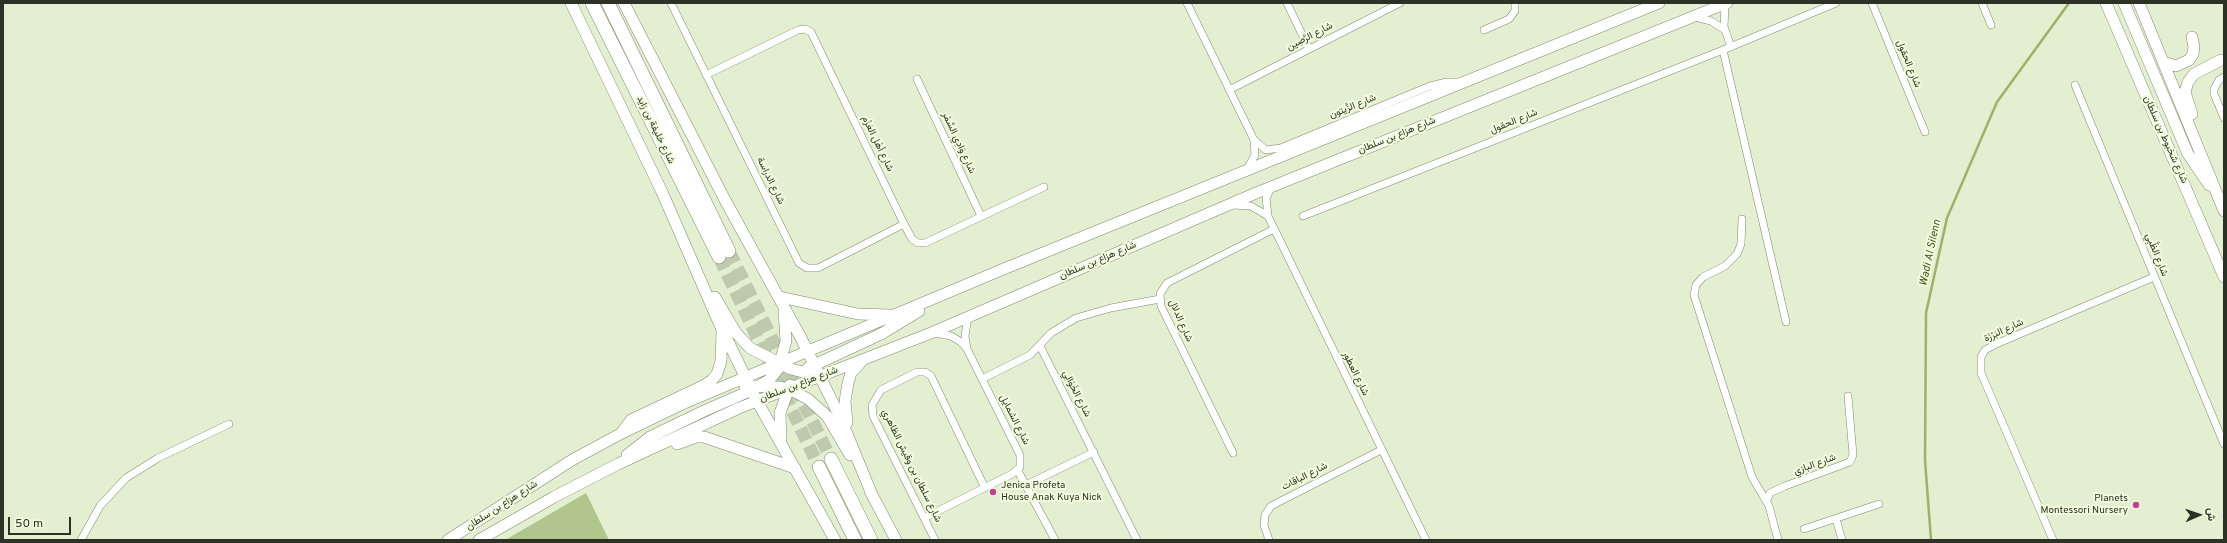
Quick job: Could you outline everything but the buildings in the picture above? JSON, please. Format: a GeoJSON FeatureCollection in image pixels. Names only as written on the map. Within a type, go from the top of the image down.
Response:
{"type":"FeatureCollection","features":[{"type":"Feature","properties":{"kind":"highway","name":"شارع خليفة بن زايد"},"geometry":{"type":"LineString","coordinates":[[592,3],[724,254],[608,3]]}},
{"type":"Feature","properties":{"kind":"highway"},"geometry":{"type":"LineString","coordinates":[[831,459],[871,540]]}},
{"type":"Feature","properties":{"kind":"highway"},"geometry":{"type":"LineString","coordinates":[[819,466],[855,540]]}},
{"type":"Feature","properties":{"kind":"main road"},"geometry":{"type":"LineString","coordinates":[[571,3],[662,192],[720,325],[757,401],[835,540]]}},
{"type":"Feature","properties":{"kind":"main road"},"geometry":{"type":"LineString","coordinates":[[624,3],[725,200],[781,300],[808,352],[840,417],[873,497]]}},
{"type":"Feature","properties":{"kind":"main road","name":"شارع هزاع بن سلطان"},"geometry":{"type":"LineString","coordinates":[[448,540],[572,460],[622,433],[709,393],[750,384],[780,364],[1006,268],[1241,173],[1288,152],[1464,83],[1659,3]]}},
{"type":"Feature","properties":{"kind":"main road","name":"شارع هزاع بن سلطان"},"geometry":{"type":"LineString","coordinates":[[479,540],[554,496],[618,464],[757,401],[931,333],[1271,188],[1695,17],[1726,3]]}},
{"type":"Feature","properties":{"kind":"main road","name":"شارع شخبوط بن سلطان"},"geometry":{"type":"LineString","coordinates":[[2106,3],[2224,276]]}},
{"type":"Feature","properties":{"kind":"main road"},"geometry":{"type":"LineString","coordinates":[[2139,3],[2224,211]]}},
{"type":"Feature","properties":{"kind":"main road"},"geometry":{"type":"LineString","coordinates":[[2124,4],[2188,154],[2200,174],[2216,192]]}},
{"type":"Feature","properties":{"kind":"main road"},"geometry":{"type":"LineString","coordinates":[[2163,62],[2176,66],[2189,60],[2193,54],[2194,47],[2192,37]]}},
{"type":"Feature","properties":{"kind":"main road"},"geometry":{"type":"LineString","coordinates":[[2208,172],[2204,148],[2187,102],[2186,92],[2188,82],[2194,74],[2221,60]]}},
{"type":"Feature","properties":{"kind":"main road"},"geometry":{"type":"LineString","coordinates":[[662,192],[671,206],[717,300],[736,333],[750,348],[780,364],[801,373],[820,376]]}},
{"type":"Feature","properties":{"kind":"main road"},"geometry":{"type":"LineString","coordinates":[[781,300],[858,314],[897,315]]}},
{"type":"Feature","properties":{"kind":"main road"},"geometry":{"type":"LineString","coordinates":[[763,385],[774,375],[780,364],[786,341],[781,300]]}},
{"type":"Feature","properties":{"kind":"main road"},"geometry":{"type":"LineString","coordinates":[[783,448],[779,419],[788,389],[801,373],[814,364],[907,319],[932,300]]}},
{"type":"Feature","properties":{"kind":"main road"},"geometry":{"type":"LineString","coordinates":[[622,433],[625,425],[631,420],[705,385],[712,380],[717,374],[721,361],[722,347],[720,325]]}},
{"type":"Feature","properties":{"kind":"main road"},"geometry":{"type":"LineString","coordinates":[[865,359],[851,373],[846,392],[845,410],[848,429],[873,497]]}},
{"type":"Feature","properties":{"kind":"main road"},"geometry":{"type":"LineString","coordinates":[[618,464],[650,437],[704,410],[750,384],[788,389],[808,399],[827,416],[896,540]]}},
{"type":"Feature","properties":{"kind":"main road"},"geometry":{"type":"LineString","coordinates":[[618,464],[638,459],[696,437],[712,440],[795,468]]}},
{"type":"Feature","properties":{"kind":"street","name":"شارع الدراسة"},"geometry":{"type":"LineString","coordinates":[[671,3],[795,257],[802,265],[810,269],[821,267],[904,224]]}},
{"type":"Feature","properties":{"kind":"street"},"geometry":{"type":"LineString","coordinates":[[1187,3],[1254,140],[1254,155],[1247,168],[1241,173]]}},
{"type":"Feature","properties":{"kind":"street"},"geometry":{"type":"LineString","coordinates":[[1287,3],[1308,49]]}},
{"type":"Feature","properties":{"kind":"street","name":"شارع الرَّصِين"},"geometry":{"type":"LineString","coordinates":[[1229,90],[1400,3]]}},
{"type":"Feature","properties":{"kind":"street"},"geometry":{"type":"LineString","coordinates":[[1484,30],[1509,19],[1515,11],[1515,3]]}},
{"type":"Feature","properties":{"kind":"street"},"geometry":{"type":"LineString","coordinates":[[1726,3],[1725,30],[1731,47]]}},
{"type":"Feature","properties":{"kind":"street","name":"شارع الحقول"},"geometry":{"type":"LineString","coordinates":[[1303,216],[1731,47],[1836,3]]}},
{"type":"Feature","properties":{"kind":"street","name":"شارع الحقول"},"geometry":{"type":"LineString","coordinates":[[1872,3],[1925,132]]}},
{"type":"Feature","properties":{"kind":"street"},"geometry":{"type":"LineString","coordinates":[[1982,3],[1991,26]]}},
{"type":"Feature","properties":{"kind":"street"},"geometry":{"type":"LineString","coordinates":[[1695,17],[1711,21],[1725,30]]}},
{"type":"Feature","properties":{"kind":"street","name":"شارع أهْل العَزْم"},"geometry":{"type":"LineString","coordinates":[[706,75],[798,30],[805,29],[811,32],[904,224],[912,239],[921,244],[1044,187]]}},
{"type":"Feature","properties":{"kind":"street"},"geometry":{"type":"LineString","coordinates":[[1723,50],[1786,322]]}},
{"type":"Feature","properties":{"kind":"street"},"geometry":{"type":"LineString","coordinates":[[2224,78],[2219,80],[2214,89],[2214,94],[2224,118]]}},
{"type":"Feature","properties":{"kind":"street","name":"شارع وَادِي السَّمْر"},"geometry":{"type":"LineString","coordinates":[[917,79],[981,216]]}},
{"type":"Feature","properties":{"kind":"street","name":"شارع الزَّيتون"},"geometry":{"type":"LineString","coordinates":[[1254,140],[1261,147],[1276,150],[1430,86],[1447,82],[1464,83]]}},
{"type":"Feature","properties":{"kind":"street","name":"شارع الظَّبِي"},"geometry":{"type":"LineString","coordinates":[[2075,85],[2154,277],[2222,431],[2224,444]]}},
{"type":"Feature","properties":{"kind":"street","name":"شارع العطور"},"geometry":{"type":"LineString","coordinates":[[1271,188],[1266,198],[1268,216],[1426,540]]}},
{"type":"Feature","properties":{"kind":"street"},"geometry":{"type":"LineString","coordinates":[[1231,205],[1251,206],[1268,216]]}},
{"type":"Feature","properties":{"kind":"street"},"geometry":{"type":"LineString","coordinates":[[1742,219],[1741,244],[1738,254],[1726,266],[1703,277],[1696,285],[1694,296],[1752,477],[1758,490],[1767,500],[1778,540]]}},
{"type":"Feature","properties":{"kind":"street","name":"شارع الدلال"},"geometry":{"type":"LineString","coordinates":[[1233,454],[1161,306],[1160,299],[1162,290],[1167,283],[1274,229]]}},
{"type":"Feature","properties":{"kind":"street","name":"شارع البَرْزَة"},"geometry":{"type":"LineString","coordinates":[[2053,540],[1982,373],[1981,356],[1985,350],[1996,344],[2154,277]]}},
{"type":"Feature","properties":{"kind":"street"},"geometry":{"type":"LineString","coordinates":[[982,379],[1030,355],[1051,333],[1076,318],[1111,308],[1160,299]]}},
{"type":"Feature","properties":{"kind":"street","name":"شارع الشمايل"},"geometry":{"type":"LineString","coordinates":[[967,349],[965,329],[968,316]]}},
{"type":"Feature","properties":{"kind":"street","name":"شارع الشمايل"},"geometry":{"type":"LineString","coordinates":[[931,333],[951,336],[961,342],[967,349],[1020,455],[1021,462],[1018,471]]}},
{"type":"Feature","properties":{"kind":"street","name":"شارع الخَوَالِي"},"geometry":{"type":"LineString","coordinates":[[1040,346],[1137,540]]}},
{"type":"Feature","properties":{"kind":"street","name":"شارع سلطان بن وقيش الظاهري"},"geometry":{"type":"LineString","coordinates":[[935,540],[873,416],[874,400],[885,387],[917,372],[925,372],[931,376],[984,488]]}},
{"type":"Feature","properties":{"kind":"street","name":"شارع البازي"},"geometry":{"type":"LineString","coordinates":[[1767,500],[1770,493],[1850,462],[1853,455],[1848,396]]}},
{"type":"Feature","properties":{"kind":"street"},"geometry":{"type":"LineString","coordinates":[[81,540],[100,506],[126,478],[146,464],[228,424]]}},
{"type":"Feature","properties":{"kind":"street","name":"شارع الباقات"},"geometry":{"type":"LineString","coordinates":[[1269,540],[1264,525],[1265,515],[1271,506],[1381,450]]}},
{"type":"Feature","properties":{"kind":"street"},"geometry":{"type":"LineString","coordinates":[[1026,485],[1094,452]]}},
{"type":"Feature","properties":{"kind":"street"},"geometry":{"type":"LineString","coordinates":[[924,518],[1018,471],[1055,540]]}},
{"type":"Feature","properties":{"kind":"street"},"geometry":{"type":"LineString","coordinates":[[1804,529],[1879,504]]}},
{"type":"Feature","properties":{"kind":"street"},"geometry":{"type":"LineString","coordinates":[[1836,519],[1842,540]]}},
{"type":"Feature","properties":{"kind":"green space"},"geometry":{"type":"Polygon","coordinates":[[[586,493],[609,540],[505,540],[586,493]]]}},
{"type":"Feature","properties":{"kind":"waterway","name":"Wadi Al Silenn"},"geometry":{"type":"LineString","coordinates":[[1931,540],[1925,460],[1926,313],[1947,218],[1997,102],[2069,3]]}},
{"type":"Feature","properties":{"kind":"tunnel"},"geometry":{"type":"LineString","coordinates":[[729,251],[831,459]]}},
{"type":"Feature","properties":{"kind":"tunnel"},"geometry":{"type":"LineString","coordinates":[[719,257],[819,467]]}},
{"type":"Feature","properties":{"kind":"place","name":"Jenica Profeta House Anak Kuya Nick"},"geometry":{"type":"Point","coordinates":[993,492]}},
{"type":"Feature","properties":{"kind":"place","name":"Planets Montessori Nursery"},"geometry":{"type":"Point","coordinates":[2136,505]}}]}
